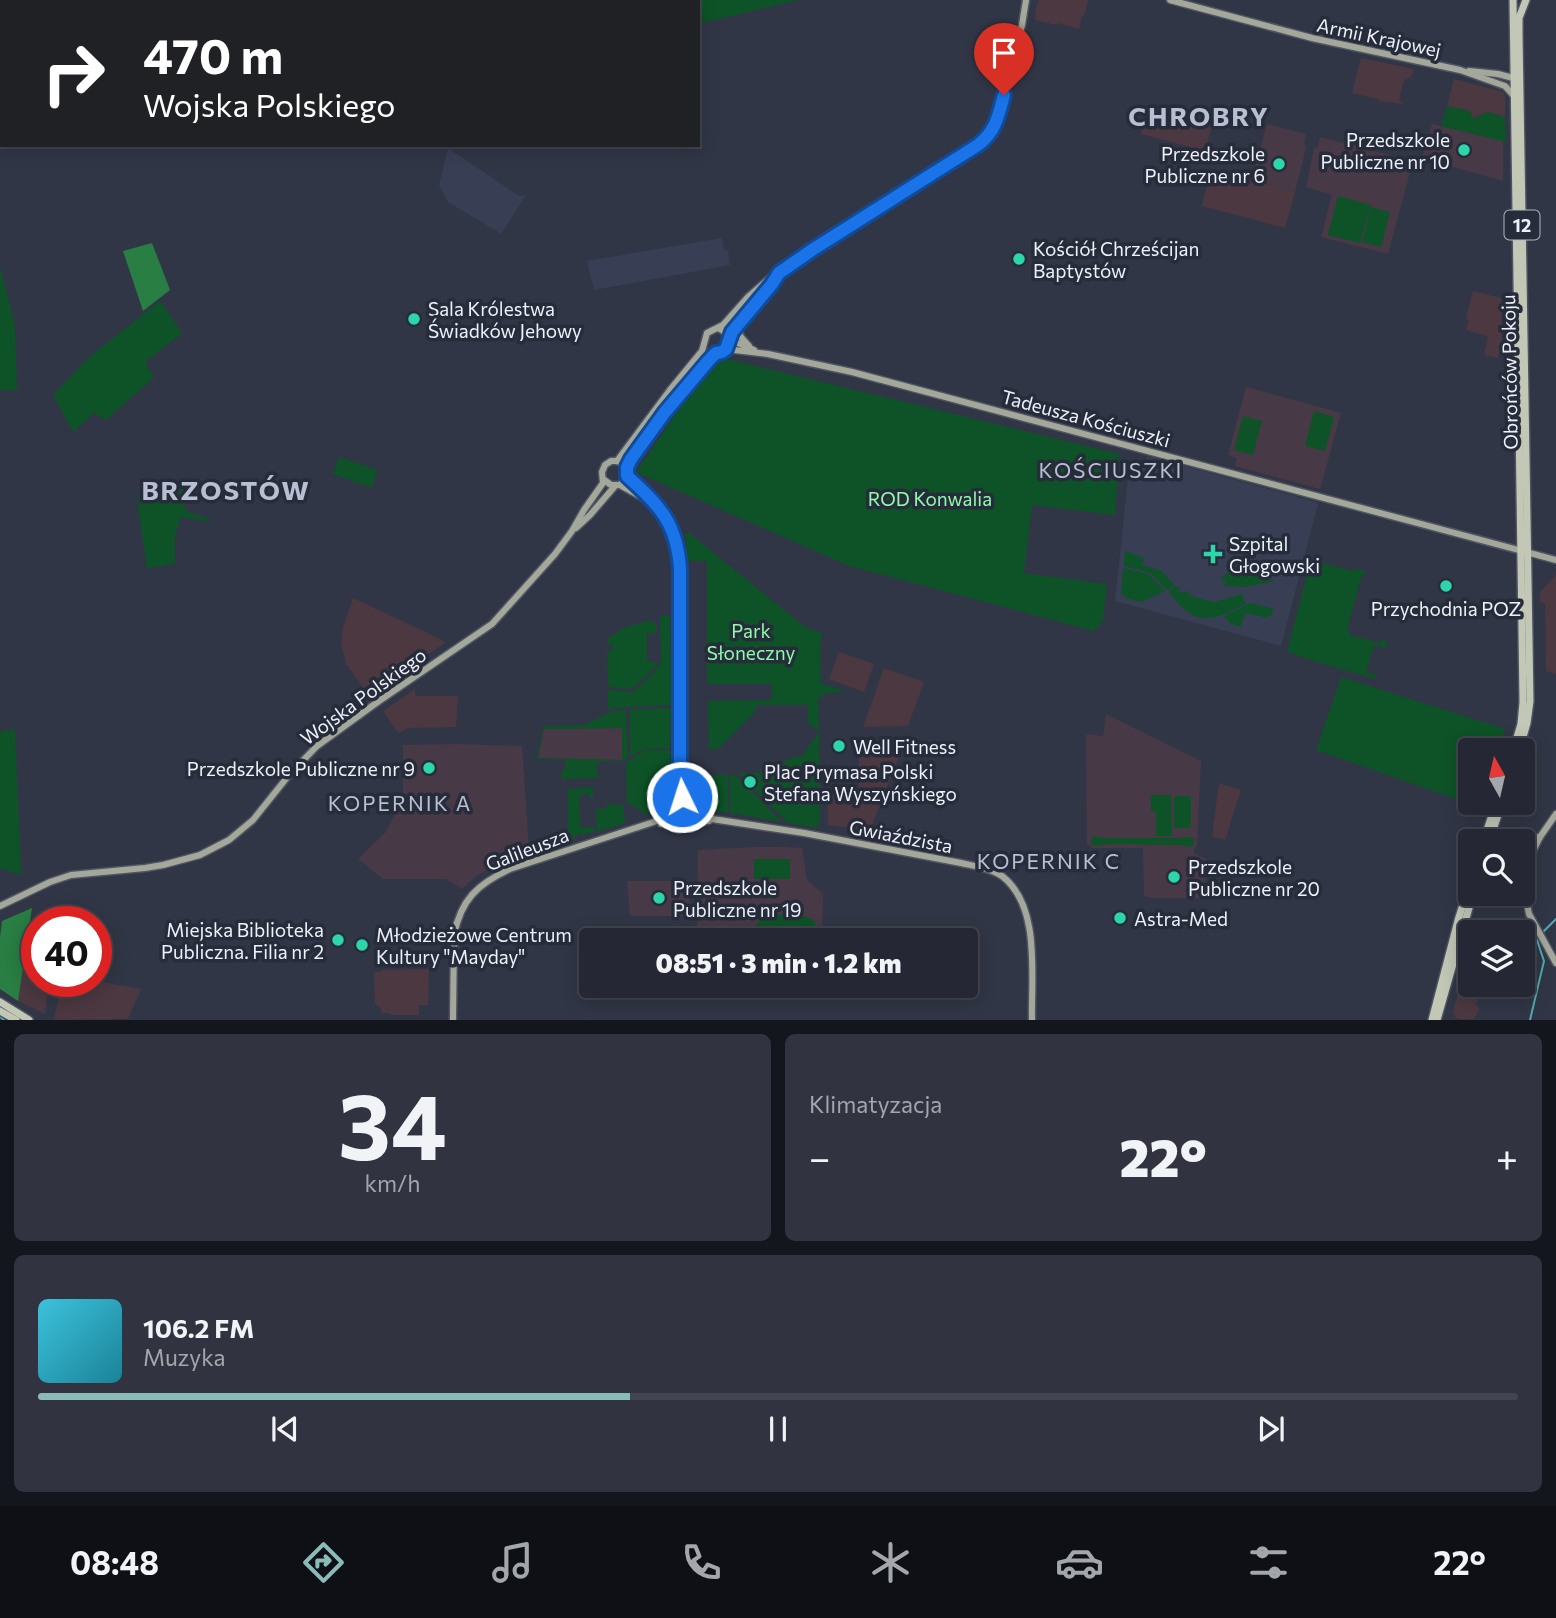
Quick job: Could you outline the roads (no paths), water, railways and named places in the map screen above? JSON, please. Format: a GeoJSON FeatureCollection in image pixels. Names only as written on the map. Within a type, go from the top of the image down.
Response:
{"type":"FeatureCollection","features":[{"type":"Feature","properties":{"kind":"main road","name":"Obrońców Pokoju"},"geometry":{"type":"LineString","coordinates":[[1513,0],[1524,551]]}},
{"type":"Feature","properties":{"kind":"main road","name":"Obrońców Pokoju"},"geometry":{"type":"LineString","coordinates":[[1521,738],[1524,551],[1516,80],[1519,18],[1526,0]]}},
{"type":"Feature","properties":{"kind":"main road"},"geometry":{"type":"LineString","coordinates":[[1434,1020],[1463,906]]}},
{"type":"Feature","properties":{"kind":"main road"},"geometry":{"type":"LineString","coordinates":[[1434,1020],[1469,906]]}},
{"type":"Feature","properties":{"kind":"main road"},"geometry":{"type":"LineString","coordinates":[[0,1002],[29,1020]]}},
{"type":"Feature","properties":{"kind":"main road"},"geometry":{"type":"LineString","coordinates":[[0,1011],[16,1020]]}},
{"type":"Feature","properties":{"kind":"street"},"geometry":{"type":"LineString","coordinates":[[617,461],[702,351],[707,333],[723,325],[759,286],[984,141],[998,119],[1029,0]]}},
{"type":"Feature","properties":{"kind":"street","name":"Armii Krajowej"},"geometry":{"type":"LineString","coordinates":[[1170,0],[1312,38],[1460,70],[1498,82],[1506,86],[1514,96]]}},
{"type":"Feature","properties":{"kind":"street"},"geometry":{"type":"LineString","coordinates":[[1498,74],[1514,62]]}},
{"type":"Feature","properties":{"kind":"street","name":"Armii Krajowej"},"geometry":{"type":"LineString","coordinates":[[1460,70],[1498,74],[1516,80]]}},
{"type":"Feature","properties":{"kind":"street","name":"Armii Krajowej"},"geometry":{"type":"LineString","coordinates":[[1498,82],[1516,80]]}},
{"type":"Feature","properties":{"kind":"street"},"geometry":{"type":"LineString","coordinates":[[705,345],[716,353],[726,349],[729,338],[739,323],[779,273]]}},
{"type":"Feature","properties":{"kind":"street"},"geometry":{"type":"LineString","coordinates":[[739,323],[741,340],[753,350]]}},
{"type":"Feature","properties":{"kind":"street"},"geometry":{"type":"LineString","coordinates":[[718,328],[725,331],[729,338]]}},
{"type":"Feature","properties":{"kind":"street","name":"Tadeusza Kościuszki"},"geometry":{"type":"LineString","coordinates":[[729,338],[762,353]]}},
{"type":"Feature","properties":{"kind":"street","name":"Tadeusza Kościuszki"},"geometry":{"type":"LineString","coordinates":[[726,349],[816,363],[1556,560]]}},
{"type":"Feature","properties":{"kind":"street"},"geometry":{"type":"LineString","coordinates":[[618,485],[625,481],[631,459],[716,353]]}},
{"type":"Feature","properties":{"kind":"street"},"geometry":{"type":"LineString","coordinates":[[654,503],[618,485],[608,484],[603,479],[605,465],[611,461],[623,464],[627,473],[654,503],[667,518],[677,541],[680,816]]}},
{"type":"Feature","properties":{"kind":"street","name":"Wojska Polskiego"},"geometry":{"type":"LineString","coordinates":[[0,906],[60,878],[82,873],[163,865],[200,855],[229,840],[253,820],[289,775],[317,746],[492,624],[555,554],[602,485],[603,479]]}},
{"type":"Feature","properties":{"kind":"street","name":"Wojska Polskiego"},"geometry":{"type":"LineString","coordinates":[[572,531],[618,485]]}},
{"type":"Feature","properties":{"kind":"street"},"geometry":{"type":"LineString","coordinates":[[679,779],[690,808],[713,818]]}},
{"type":"Feature","properties":{"kind":"street"},"geometry":{"type":"LineString","coordinates":[[651,823],[671,811],[679,779]]}},
{"type":"Feature","properties":{"kind":"street"},"geometry":{"type":"LineString","coordinates":[[1556,814],[1538,841],[1528,865],[1529,914],[1556,963]]}},
{"type":"Feature","properties":{"kind":"street","name":"Gwiaździsta"},"geometry":{"type":"LineString","coordinates":[[680,816],[727,821]]}},
{"type":"Feature","properties":{"kind":"street","name":"Gwiaździsta"},"geometry":{"type":"LineString","coordinates":[[680,816],[803,833],[961,863],[1000,875],[1019,896],[1028,922],[1032,951],[1032,1020]]}},
{"type":"Feature","properties":{"kind":"street","name":"Galileusza"},"geometry":{"type":"LineString","coordinates":[[642,827],[680,816]]}},
{"type":"Feature","properties":{"kind":"street","name":"Galileusza"},"geometry":{"type":"LineString","coordinates":[[453,1020],[456,922],[462,908],[480,886],[510,869],[680,816]]}},
{"type":"Feature","properties":{"kind":"waterway"},"geometry":{"type":"LineString","coordinates":[[1543,932],[1556,919]]}},
{"type":"Feature","properties":{"kind":"waterway"},"geometry":{"type":"LineString","coordinates":[[1530,1020],[1544,961],[1537,940]]}},
{"type":"Feature","properties":{"kind":"waterway"},"geometry":{"type":"LineString","coordinates":[[0,1017],[4,1020]]}},
{"type":"Feature","properties":{"kind":"place","name":"Przedszkole Publiczne nr 10"},"geometry":{"type":"Point","coordinates":[1464,150]}},
{"type":"Feature","properties":{"kind":"place","name":"Przedszkole Publiczne nr 6"},"geometry":{"type":"Point","coordinates":[1279,164]}},
{"type":"Feature","properties":{"kind":"place","name":"Kościół Chrześcijan Baptystów"},"geometry":{"type":"Point","coordinates":[1019,259]}},
{"type":"Feature","properties":{"kind":"place","name":"Sala Królestwa Świadków Jehowy"},"geometry":{"type":"Point","coordinates":[414,319]}},
{"type":"Feature","properties":{"kind":"place","name":"Szpital Głogowski"},"geometry":{"type":"Point","coordinates":[1213,554]}},
{"type":"Feature","properties":{"kind":"place","name":"Przychodnia POZ"},"geometry":{"type":"Point","coordinates":[1446,586]}},
{"type":"Feature","properties":{"kind":"place","name":"Well Fitness"},"geometry":{"type":"Point","coordinates":[839,746]}},
{"type":"Feature","properties":{"kind":"place","name":"Przedszkole Publiczne nr 9"},"geometry":{"type":"Point","coordinates":[429,768]}},
{"type":"Feature","properties":{"kind":"place","name":"Plac Prymasa Polski Stefana Wyszyńskiego"},"geometry":{"type":"Point","coordinates":[750,782]}},
{"type":"Feature","properties":{"kind":"place","name":"Przedszkole Publiczne nr 20"},"geometry":{"type":"Point","coordinates":[1174,877]}},
{"type":"Feature","properties":{"kind":"place","name":"Przedszkole Publiczne nr 19"},"geometry":{"type":"Point","coordinates":[659,898]}},
{"type":"Feature","properties":{"kind":"place","name":"Astra-Med"},"geometry":{"type":"Point","coordinates":[1120,918]}},
{"type":"Feature","properties":{"kind":"place","name":"Miejska Biblioteka Publiczna. Filia nr 2"},"geometry":{"type":"Point","coordinates":[338,940]}},
{"type":"Feature","properties":{"kind":"place","name":"Młodzieżowe Centrum Kultury \"Mayday\""},"geometry":{"type":"Point","coordinates":[362,945]}},
{"type":"Feature","properties":{"kind":"district","name":"CHROBRY"},"geometry":{"type":"Point","coordinates":[1199,115]}},
{"type":"Feature","properties":{"kind":"district","name":"KOŚCIUSZKI"},"geometry":{"type":"Point","coordinates":[1111,469]}},
{"type":"Feature","properties":{"kind":"district","name":"BRZOSTÓW"},"geometry":{"type":"Point","coordinates":[226,489]}},
{"type":"Feature","properties":{"kind":"district","name":"KOPERNIK A"},"geometry":{"type":"Point","coordinates":[400,802]}},
{"type":"Feature","properties":{"kind":"district","name":"KOPERNIK C"},"geometry":{"type":"Point","coordinates":[1049,860]}},
{"type":"Feature","properties":{"kind":"park label","name":"ROD Konwalia"},"geometry":{"type":"Point","coordinates":[930,498]}},
{"type":"Feature","properties":{"kind":"park label","name":"Park Słoneczny"},"geometry":{"type":"Point","coordinates":[751,641]}}]}
